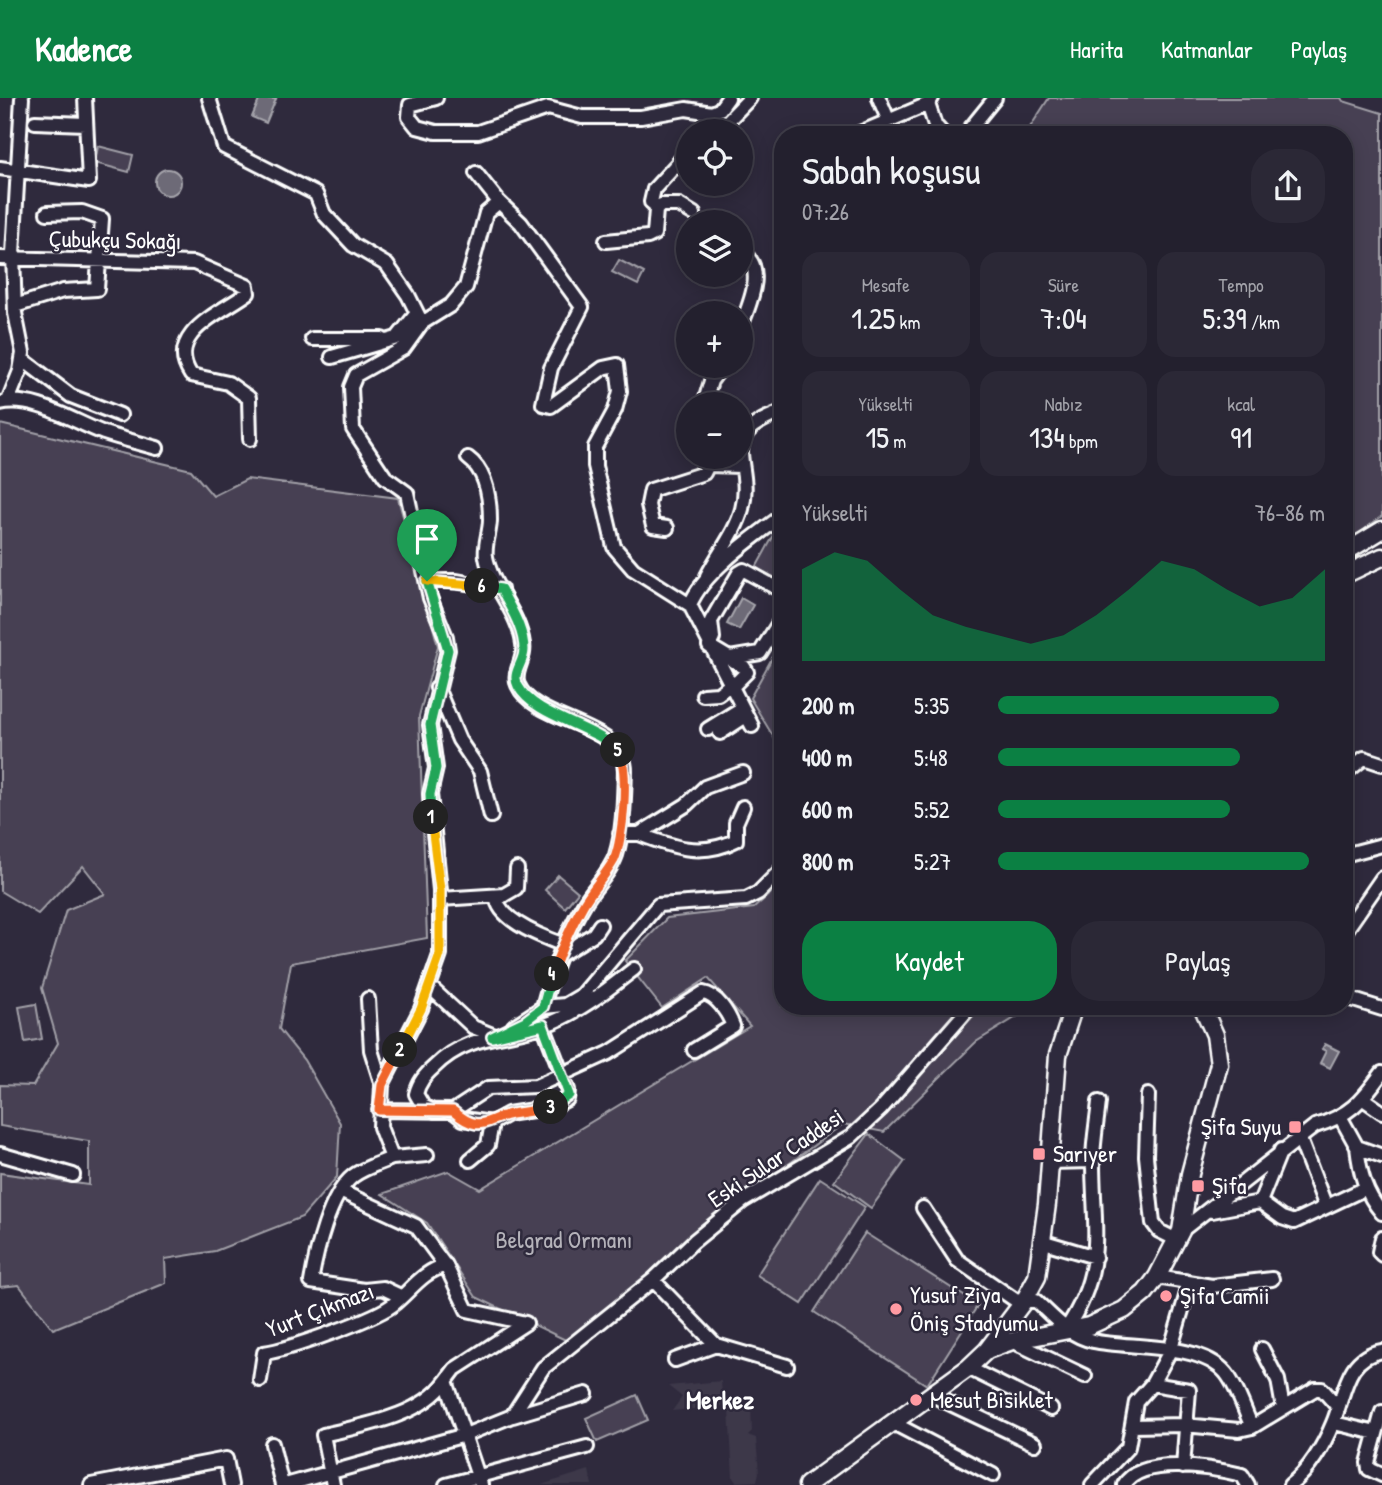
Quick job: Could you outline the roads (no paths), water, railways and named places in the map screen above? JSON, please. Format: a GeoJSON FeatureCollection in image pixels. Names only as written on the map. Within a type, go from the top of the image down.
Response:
{"type":"FeatureCollection","features":[{"type":"Feature","properties":{"kind":"main road"},"geometry":{"type":"LineString","coordinates":[[1353,547],[1381,530]]}},
{"type":"Feature","properties":{"kind":"main road"},"geometry":{"type":"LineString","coordinates":[[1353,571],[1382,557]]}},
{"type":"Feature","properties":{"kind":"main road"},"geometry":{"type":"LineString","coordinates":[[807,1485],[968,1368],[987,1350],[1022,1303],[1037,1277],[1058,1055],[1071,1015]]}},
{"type":"Feature","properties":{"kind":"main road"},"geometry":{"type":"LineString","coordinates":[[987,1350],[1012,1341],[1066,1329],[1090,1333],[1124,1310],[1144,1293],[1157,1277],[1179,1236],[1190,1174],[1219,1064],[1215,1035],[1206,1015]]}},
{"type":"Feature","properties":{"kind":"main road"},"geometry":{"type":"LineString","coordinates":[[1008,1321],[1007,1336],[1012,1341]]}},
{"type":"Feature","properties":{"kind":"street"},"geometry":{"type":"LineString","coordinates":[[22,98],[7,258],[22,359],[4,402],[41,407],[106,433],[157,448]]}},
{"type":"Feature","properties":{"kind":"street"},"geometry":{"type":"LineString","coordinates":[[0,168],[89,181],[85,98]]}},
{"type":"Feature","properties":{"kind":"street"},"geometry":{"type":"LineString","coordinates":[[209,98],[224,147],[316,194],[324,214],[353,245],[387,265],[419,318]]}},
{"type":"Feature","properties":{"kind":"street"},"geometry":{"type":"LineString","coordinates":[[436,98],[410,105],[410,117],[418,127],[436,132],[478,132],[548,108],[582,117],[613,118],[641,117],[686,108],[712,113],[720,109],[728,98]]}},
{"type":"Feature","properties":{"kind":"street"},"geometry":{"type":"LineString","coordinates":[[732,115],[738,98]]}},
{"type":"Feature","properties":{"kind":"street"},"geometry":{"type":"LineString","coordinates":[[728,119],[750,98]]}},
{"type":"Feature","properties":{"kind":"street"},"geometry":{"type":"LineString","coordinates":[[879,98],[888,119]]}},
{"type":"Feature","properties":{"kind":"street"},"geometry":{"type":"LineString","coordinates":[[972,126],[995,98]]}},
{"type":"Feature","properties":{"kind":"street"},"geometry":{"type":"LineString","coordinates":[[874,126],[930,101],[936,126]]}},
{"type":"Feature","properties":{"kind":"street"},"geometry":{"type":"LineString","coordinates":[[35,122],[85,124]]}},
{"type":"Feature","properties":{"kind":"street"},"geometry":{"type":"LineString","coordinates":[[658,208],[651,202],[654,189],[676,165]]}},
{"type":"Feature","properties":{"kind":"street"},"geometry":{"type":"LineString","coordinates":[[476,173],[499,202],[521,223],[582,306],[551,368],[543,404],[551,406],[603,368],[617,365],[620,391],[615,410],[596,447],[595,466],[614,547],[633,569],[690,605],[747,716],[714,731]]}},
{"type":"Feature","properties":{"kind":"street"},"geometry":{"type":"LineString","coordinates":[[332,357],[397,338],[419,318],[451,305],[466,287],[486,213],[499,202]]}},
{"type":"Feature","properties":{"kind":"street"},"geometry":{"type":"LineString","coordinates":[[658,208],[670,204],[684,210]]}},
{"type":"Feature","properties":{"kind":"street"},"geometry":{"type":"LineString","coordinates":[[606,241],[648,237],[654,234],[658,208]]}},
{"type":"Feature","properties":{"kind":"street"},"geometry":{"type":"LineString","coordinates":[[15,306],[63,291],[97,289],[102,219],[82,212],[47,213]]}},
{"type":"Feature","properties":{"kind":"street","name":"Çubukçu Sokağı"},"geometry":{"type":"LineString","coordinates":[[7,258],[194,263],[247,286],[248,293],[191,331],[183,349],[185,366],[191,375],[228,383],[249,398],[250,439]]}},
{"type":"Feature","properties":{"kind":"street"},"geometry":{"type":"LineString","coordinates":[[750,301],[755,286],[753,266]]}},
{"type":"Feature","properties":{"kind":"street"},"geometry":{"type":"LineString","coordinates":[[393,1158],[380,1127],[382,1085],[430,987],[440,955],[440,899],[430,794],[436,768],[430,725],[448,650],[427,581],[408,493],[385,477],[367,454],[353,429],[351,387],[356,375],[404,348],[419,318]]}},
{"type":"Feature","properties":{"kind":"street"},"geometry":{"type":"LineString","coordinates":[[313,339],[389,340]]}},
{"type":"Feature","properties":{"kind":"street"},"geometry":{"type":"LineString","coordinates":[[22,359],[71,396],[120,415]]}},
{"type":"Feature","properties":{"kind":"street"},"geometry":{"type":"LineString","coordinates":[[753,429],[774,417]]}},
{"type":"Feature","properties":{"kind":"street"},"geometry":{"type":"LineString","coordinates":[[468,458],[480,467],[485,482],[490,520],[486,556],[522,639],[524,654],[516,681],[528,698],[596,733],[622,755],[625,772],[620,834],[615,858],[584,904],[562,950],[543,1007]]}},
{"type":"Feature","properties":{"kind":"street"},"geometry":{"type":"LineString","coordinates":[[667,528],[653,526],[648,505],[651,490],[695,478],[704,473],[705,469]]}},
{"type":"Feature","properties":{"kind":"street"},"geometry":{"type":"LineString","coordinates":[[690,605],[743,507],[741,469]]}},
{"type":"Feature","properties":{"kind":"street"},"geometry":{"type":"LineString","coordinates":[[703,584],[774,522]]}},
{"type":"Feature","properties":{"kind":"street"},"geometry":{"type":"LineString","coordinates":[[709,646],[713,638],[711,621],[739,573],[749,572],[774,586]]}},
{"type":"Feature","properties":{"kind":"street"},"geometry":{"type":"LineString","coordinates":[[427,581],[457,582],[501,589]]}},
{"type":"Feature","properties":{"kind":"street"},"geometry":{"type":"LineString","coordinates":[[730,658],[760,653],[774,631]]}},
{"type":"Feature","properties":{"kind":"street"},"geometry":{"type":"LineString","coordinates":[[703,695],[718,694],[747,672],[744,667],[709,646]]}},
{"type":"Feature","properties":{"kind":"street"},"geometry":{"type":"LineString","coordinates":[[437,688],[459,740],[481,771],[491,816]]}},
{"type":"Feature","properties":{"kind":"street"},"geometry":{"type":"LineString","coordinates":[[1353,767],[1364,758],[1382,764]]}},
{"type":"Feature","properties":{"kind":"street"},"geometry":{"type":"LineString","coordinates":[[639,834],[686,805],[705,787],[743,773]]}},
{"type":"Feature","properties":{"kind":"street"},"geometry":{"type":"LineString","coordinates":[[620,834],[639,834],[682,849],[720,848],[736,840],[736,823],[743,807]]}},
{"type":"Feature","properties":{"kind":"street"},"geometry":{"type":"LineString","coordinates":[[1353,853],[1382,845]]}},
{"type":"Feature","properties":{"kind":"street"},"geometry":{"type":"LineString","coordinates":[[517,869],[516,888],[497,900],[499,906],[522,926],[562,950]]}},
{"type":"Feature","properties":{"kind":"street"},"geometry":{"type":"LineString","coordinates":[[492,1037],[525,1021],[543,1007],[565,1005],[582,995],[658,905],[746,900],[758,893],[774,877]]}},
{"type":"Feature","properties":{"kind":"street"},"geometry":{"type":"LineString","coordinates":[[1353,920],[1382,878]]}},
{"type":"Feature","properties":{"kind":"street"},"geometry":{"type":"LineString","coordinates":[[440,899],[504,895]]}},
{"type":"Feature","properties":{"kind":"street"},"geometry":{"type":"LineString","coordinates":[[562,950],[594,934],[600,925]]}},
{"type":"Feature","properties":{"kind":"street"},"geometry":{"type":"LineString","coordinates":[[433,1111],[423,1106],[416,1094],[425,1076],[449,1052],[462,1045],[543,1025],[586,1006],[634,969]]}},
{"type":"Feature","properties":{"kind":"street"},"geometry":{"type":"LineString","coordinates":[[430,987],[472,1027],[492,1037]]}},
{"type":"Feature","properties":{"kind":"street"},"geometry":{"type":"LineString","coordinates":[[379,1110],[453,1111],[488,1088],[536,1086],[564,1076],[621,1046],[703,993],[708,993],[716,999],[733,1026],[694,1050]]}},
{"type":"Feature","properties":{"kind":"street"},"geometry":{"type":"LineString","coordinates":[[368,999],[371,1050],[382,1085]]}},
{"type":"Feature","properties":{"kind":"street"},"geometry":{"type":"LineString","coordinates":[[1353,1001],[1382,1009]]}},
{"type":"Feature","properties":{"kind":"street","name":"Eski Sular Caddesi"},"geometry":{"type":"LineString","coordinates":[[512,1416],[543,1368],[653,1280],[743,1201],[851,1137],[881,1110],[963,1015]]}},
{"type":"Feature","properties":{"kind":"street"},"geometry":{"type":"LineString","coordinates":[[453,1111],[463,1119],[492,1123],[508,1114],[552,1107],[567,1099],[568,1090],[564,1076],[543,1025]]}},
{"type":"Feature","properties":{"kind":"street"},"geometry":{"type":"LineString","coordinates":[[1148,1095],[1146,1156],[1153,1223],[1159,1231],[1179,1236],[1281,1150],[1315,1126],[1340,1118],[1362,1098],[1382,1073]]}},
{"type":"Feature","properties":{"kind":"street"},"geometry":{"type":"LineString","coordinates":[[1362,1098],[1382,1112]]}},
{"type":"Feature","properties":{"kind":"street"},"geometry":{"type":"LineString","coordinates":[[923,1208],[957,1260],[1022,1303],[1036,1301],[1066,1329],[1078,1313],[1097,1245],[1093,1161],[1099,1102]]}},
{"type":"Feature","properties":{"kind":"street"},"geometry":{"type":"LineString","coordinates":[[1340,1118],[1357,1147],[1360,1173],[1366,1188],[1382,1213]]}},
{"type":"Feature","properties":{"kind":"street"},"geometry":{"type":"LineString","coordinates":[[470,1160],[488,1145],[492,1123]]}},
{"type":"Feature","properties":{"kind":"street"},"geometry":{"type":"LineString","coordinates":[[1299,1137],[1326,1207]]}},
{"type":"Feature","properties":{"kind":"street"},"geometry":{"type":"LineString","coordinates":[[1357,1147],[1382,1156]]}},
{"type":"Feature","properties":{"kind":"street"},"geometry":{"type":"LineString","coordinates":[[1260,1202],[1281,1150]]}},
{"type":"Feature","properties":{"kind":"street"},"geometry":{"type":"LineString","coordinates":[[0,1154],[73,1175]]}},
{"type":"Feature","properties":{"kind":"street"},"geometry":{"type":"LineString","coordinates":[[400,1296],[383,1287],[364,1290],[311,1282],[324,1230],[341,1191],[353,1176],[393,1158],[427,1156]]}},
{"type":"Feature","properties":{"kind":"street"},"geometry":{"type":"LineString","coordinates":[[1049,1162],[1093,1161]]}},
{"type":"Feature","properties":{"kind":"street"},"geometry":{"type":"LineString","coordinates":[[1205,1213],[1226,1206],[1260,1202],[1282,1218],[1294,1222],[1366,1188]]}},
{"type":"Feature","properties":{"kind":"street"},"geometry":{"type":"LineString","coordinates":[[333,1485],[323,1435],[398,1414],[427,1401],[455,1369],[526,1323],[467,1310],[446,1265],[416,1226],[341,1191]]}},
{"type":"Feature","properties":{"kind":"street"},"geometry":{"type":"LineString","coordinates":[[1382,1238],[1379,1252],[1382,1255]]}},
{"type":"Feature","properties":{"kind":"street"},"geometry":{"type":"LineString","coordinates":[[1041,1241],[1095,1257]]}},
{"type":"Feature","properties":{"kind":"street","name":"Yurt Çıkmazı"},"geometry":{"type":"LineString","coordinates":[[260,1380],[264,1353],[307,1341],[391,1306],[425,1274],[446,1265]]}},
{"type":"Feature","properties":{"kind":"street"},"geometry":{"type":"LineString","coordinates":[[1157,1277],[1212,1286],[1272,1279]]}},
{"type":"Feature","properties":{"kind":"street"},"geometry":{"type":"LineString","coordinates":[[653,1280],[716,1345],[786,1366]]}},
{"type":"Feature","properties":{"kind":"street"},"geometry":{"type":"LineString","coordinates":[[1092,1485],[1128,1447],[1136,1402],[1152,1384],[1170,1351],[1187,1293],[1185,1282]]}},
{"type":"Feature","properties":{"kind":"street"},"geometry":{"type":"LineString","coordinates":[[1090,1333],[1202,1357],[1227,1374],[1252,1427]]}},
{"type":"Feature","properties":{"kind":"street"},"geometry":{"type":"LineString","coordinates":[[1012,1341],[1085,1376]]}},
{"type":"Feature","properties":{"kind":"street"},"geometry":{"type":"LineString","coordinates":[[675,1360],[716,1345]]}},
{"type":"Feature","properties":{"kind":"street"},"geometry":{"type":"LineString","coordinates":[[1262,1349],[1278,1380],[1283,1408]]}},
{"type":"Feature","properties":{"kind":"street"},"geometry":{"type":"LineString","coordinates":[[1290,1485],[1304,1473],[1334,1423],[1349,1373],[1367,1355],[1382,1351]]}},
{"type":"Feature","properties":{"kind":"street"},"geometry":{"type":"LineString","coordinates":[[968,1368],[1051,1409]]}},
{"type":"Feature","properties":{"kind":"street"},"geometry":{"type":"LineString","coordinates":[[446,1381],[479,1480]]}},
{"type":"Feature","properties":{"kind":"street"},"geometry":{"type":"LineString","coordinates":[[1152,1384],[1189,1390],[1183,1467]]}},
{"type":"Feature","properties":{"kind":"street"},"geometry":{"type":"LineString","coordinates":[[1132,1426],[1185,1425],[1239,1430],[1252,1427],[1315,1390],[1322,1389],[1338,1407]]}},
{"type":"Feature","properties":{"kind":"street"},"geometry":{"type":"LineString","coordinates":[[272,1444],[287,1485],[465,1435],[512,1416],[586,1394]]}},
{"type":"Feature","properties":{"kind":"street"},"geometry":{"type":"LineString","coordinates":[[932,1395],[1035,1444]]}},
{"type":"Feature","properties":{"kind":"street"},"geometry":{"type":"LineString","coordinates":[[1382,1412],[1368,1463],[1369,1469],[1382,1475]]}},
{"type":"Feature","properties":{"kind":"street"},"geometry":{"type":"LineString","coordinates":[[893,1423],[993,1475]]}},
{"type":"Feature","properties":{"kind":"street"},"geometry":{"type":"LineString","coordinates":[[1334,1423],[1376,1433]]}},
{"type":"Feature","properties":{"kind":"street"},"geometry":{"type":"LineString","coordinates":[[446,1485],[479,1480],[587,1447]]}},
{"type":"Feature","properties":{"kind":"street"},"geometry":{"type":"LineString","coordinates":[[91,1485],[154,1479],[226,1458],[231,1485]]}},
{"type":"Feature","properties":{"kind":"street"},"geometry":{"type":"LineString","coordinates":[[1124,1485],[1135,1473],[1158,1467],[1217,1469],[1242,1475],[1248,1485]]}},
{"type":"Feature","properties":{"kind":"place","name":"Şifa Suyu"},"geometry":{"type":"Point","coordinates":[1295,1127]}},
{"type":"Feature","properties":{"kind":"place","name":"Sarıyer"},"geometry":{"type":"Point","coordinates":[1039,1154]}},
{"type":"Feature","properties":{"kind":"place","name":"Şifa"},"geometry":{"type":"Point","coordinates":[1198,1186]}},
{"type":"Feature","properties":{"kind":"place","name":"Şifa Camii"},"geometry":{"type":"Point","coordinates":[1166,1296]}},
{"type":"Feature","properties":{"kind":"place","name":"Yusuf Ziya Öniş Stadyumu"},"geometry":{"type":"Point","coordinates":[896,1309]}},
{"type":"Feature","properties":{"kind":"place","name":"Mesut Bisiklet"},"geometry":{"type":"Point","coordinates":[916,1400]}},
{"type":"Feature","properties":{"kind":"district","name":"Merkez"},"geometry":{"type":"Point","coordinates":[720,1400]}},
{"type":"Feature","properties":{"kind":"park label","name":"Belgrad Ormanı"},"geometry":{"type":"Point","coordinates":[564,1240]}}]}
